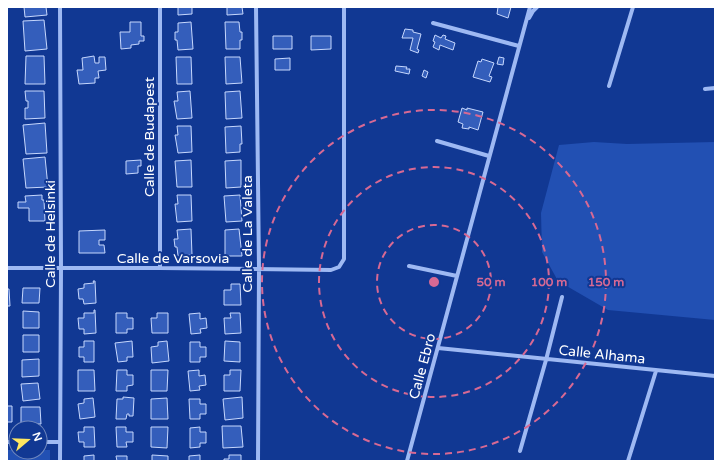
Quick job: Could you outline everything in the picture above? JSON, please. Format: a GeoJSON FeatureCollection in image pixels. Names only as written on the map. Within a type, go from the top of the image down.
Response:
{"type":"FeatureCollection","features":[{"type":"Feature","properties":{"kind":"street","name":"Calle de Helsinki"},"geometry":{"type":"LineString","coordinates":[[60,7],[60,461]]}},
{"type":"Feature","properties":{"kind":"street","name":"Calle de Budapest"},"geometry":{"type":"LineString","coordinates":[[160,7],[160,268]]}},
{"type":"Feature","properties":{"kind":"street","name":"Calle de La Valeta"},"geometry":{"type":"LineString","coordinates":[[256,7],[259,269],[258,461]]}},
{"type":"Feature","properties":{"kind":"street","name":"Calle de Varsovia"},"geometry":{"type":"LineString","coordinates":[[7,268],[331,270],[339,267],[344,259],[344,7]]}},
{"type":"Feature","properties":{"kind":"street","name":"Calle Ebro"},"geometry":{"type":"LineString","coordinates":[[407,461],[530,7]]}},
{"type":"Feature","properties":{"kind":"street","name":"Calle Ebro"},"geometry":{"type":"LineString","coordinates":[[526,22],[533,10],[537,7]]}},
{"type":"Feature","properties":{"kind":"street"},"geometry":{"type":"LineString","coordinates":[[609,86],[633,7]]}},
{"type":"Feature","properties":{"kind":"street"},"geometry":{"type":"LineString","coordinates":[[433,22],[519,46]]}},
{"type":"Feature","properties":{"kind":"street"},"geometry":{"type":"LineString","coordinates":[[705,89],[715,88]]}},
{"type":"Feature","properties":{"kind":"street"},"geometry":{"type":"LineString","coordinates":[[437,141],[490,156]]}},
{"type":"Feature","properties":{"kind":"street"},"geometry":{"type":"LineString","coordinates":[[409,266],[457,276]]}},
{"type":"Feature","properties":{"kind":"street","name":"Calle Alhama"},"geometry":{"type":"LineString","coordinates":[[520,451],[562,297]]}},
{"type":"Feature","properties":{"kind":"street","name":"Calle Alhama"},"geometry":{"type":"LineString","coordinates":[[438,348],[715,376]]}},
{"type":"Feature","properties":{"kind":"street","name":"Calle Alhama"},"geometry":{"type":"LineString","coordinates":[[628,461],[656,370]]}},
{"type":"Feature","properties":{"kind":"street"},"geometry":{"type":"LineString","coordinates":[[48,442],[60,442]]}},
{"type":"Feature","properties":{"kind":"shaded area"},"geometry":{"type":"Polygon","coordinates":[[[594,142],[627,144],[715,142],[715,320],[608,310],[558,281],[542,252],[541,213],[559,145],[594,142]]]}},
{"type":"Feature","properties":{"kind":"shaded area"},"geometry":{"type":"Polygon","coordinates":[[[7,450],[8,460],[48,460],[48,450],[50,450],[50,461],[7,461],[7,450]]]}},
{"type":"Feature","properties":{"kind":"building"},"geometry":{"type":"Polygon","coordinates":[[[24,7],[46,7],[47,15],[25,17],[24,7]]]}},
{"type":"Feature","properties":{"kind":"building"},"geometry":{"type":"Polygon","coordinates":[[[178,7],[192,7],[192,14],[178,15],[178,7]]]}},
{"type":"Feature","properties":{"kind":"building"},"geometry":{"type":"Polygon","coordinates":[[[227,7],[242,7],[243,14],[227,15],[227,7]]]}},
{"type":"Feature","properties":{"kind":"building"},"geometry":{"type":"Polygon","coordinates":[[[498,7],[511,7],[508,18],[497,14],[498,7]]]}},
{"type":"Feature","properties":{"kind":"building"},"geometry":{"type":"Polygon","coordinates":[[[44,20],[47,49],[25,51],[23,21],[44,20]]]}},
{"type":"Feature","properties":{"kind":"building"},"geometry":{"type":"Polygon","coordinates":[[[130,22],[141,22],[141,36],[144,36],[144,41],[139,41],[139,44],[131,45],[131,48],[121,49],[120,32],[130,32],[130,22]]]}},
{"type":"Feature","properties":{"kind":"building"},"geometry":{"type":"Polygon","coordinates":[[[191,22],[193,49],[178,50],[177,40],[175,40],[175,32],[178,32],[178,23],[191,22]]]}},
{"type":"Feature","properties":{"kind":"building"},"geometry":{"type":"Polygon","coordinates":[[[225,22],[239,22],[240,32],[242,32],[240,49],[226,49],[225,22]]]}},
{"type":"Feature","properties":{"kind":"building"},"geometry":{"type":"Polygon","coordinates":[[[405,29],[413,30],[413,32],[421,34],[417,49],[419,50],[418,53],[410,50],[413,38],[402,38],[405,29]]]}},
{"type":"Feature","properties":{"kind":"building"},"geometry":{"type":"Polygon","coordinates":[[[435,35],[441,38],[443,35],[446,36],[445,39],[455,43],[453,50],[440,45],[439,50],[433,47],[435,35]]]}},
{"type":"Feature","properties":{"kind":"building"},"geometry":{"type":"Polygon","coordinates":[[[273,36],[292,36],[292,49],[273,49],[273,36]]]}},
{"type":"Feature","properties":{"kind":"building"},"geometry":{"type":"Polygon","coordinates":[[[311,36],[331,36],[331,49],[311,50],[311,36]]]}},
{"type":"Feature","properties":{"kind":"building"},"geometry":{"type":"Polygon","coordinates":[[[26,56],[44,56],[45,84],[25,84],[26,56]]]}},
{"type":"Feature","properties":{"kind":"building"},"geometry":{"type":"Polygon","coordinates":[[[94,56],[95,63],[99,63],[99,57],[105,57],[106,70],[98,71],[99,78],[95,78],[95,83],[79,84],[77,70],[83,70],[82,58],[94,56]]]}},
{"type":"Feature","properties":{"kind":"building"},"geometry":{"type":"Polygon","coordinates":[[[176,57],[191,57],[192,84],[177,84],[176,57]]]}},
{"type":"Feature","properties":{"kind":"building"},"geometry":{"type":"Polygon","coordinates":[[[225,57],[240,57],[242,83],[226,84],[225,57]]]}},
{"type":"Feature","properties":{"kind":"building"},"geometry":{"type":"Polygon","coordinates":[[[499,57],[504,58],[503,65],[497,64],[499,57]]]}},
{"type":"Feature","properties":{"kind":"building"},"geometry":{"type":"Polygon","coordinates":[[[290,58],[290,70],[275,70],[275,59],[290,58]]]}},
{"type":"Feature","properties":{"kind":"building"},"geometry":{"type":"Polygon","coordinates":[[[482,59],[494,63],[489,76],[492,77],[490,82],[473,77],[478,61],[481,62],[482,59]]]}},
{"type":"Feature","properties":{"kind":"building"},"geometry":{"type":"Polygon","coordinates":[[[396,66],[407,67],[406,69],[410,69],[409,74],[395,71],[396,66]]]}},
{"type":"Feature","properties":{"kind":"building"},"geometry":{"type":"Polygon","coordinates":[[[424,70],[428,72],[426,78],[422,76],[424,70]]]}},
{"type":"Feature","properties":{"kind":"building"},"geometry":{"type":"Polygon","coordinates":[[[25,91],[44,91],[45,118],[25,119],[25,108],[28,108],[28,101],[26,101],[25,91]]]}},
{"type":"Feature","properties":{"kind":"building"},"geometry":{"type":"Polygon","coordinates":[[[190,91],[192,118],[177,119],[174,101],[178,101],[177,92],[190,91]]]}},
{"type":"Feature","properties":{"kind":"building"},"geometry":{"type":"Polygon","coordinates":[[[240,91],[242,118],[226,119],[225,92],[240,91]]]}},
{"type":"Feature","properties":{"kind":"building"},"geometry":{"type":"Polygon","coordinates":[[[462,108],[483,112],[478,130],[469,127],[469,129],[462,128],[463,124],[458,122],[462,108]]]}},
{"type":"Feature","properties":{"kind":"building"},"geometry":{"type":"Polygon","coordinates":[[[45,123],[47,153],[26,154],[23,125],[45,123]]]}},
{"type":"Feature","properties":{"kind":"building"},"geometry":{"type":"Polygon","coordinates":[[[177,126],[191,126],[192,152],[178,153],[175,135],[178,135],[177,126]]]}},
{"type":"Feature","properties":{"kind":"building"},"geometry":{"type":"Polygon","coordinates":[[[241,126],[242,144],[240,144],[240,152],[226,153],[225,127],[241,126]]]}},
{"type":"Feature","properties":{"kind":"building"},"geometry":{"type":"Polygon","coordinates":[[[45,157],[48,187],[26,188],[23,159],[45,157]]]}},
{"type":"Feature","properties":{"kind":"building"},"geometry":{"type":"Polygon","coordinates":[[[141,160],[141,166],[138,166],[138,173],[126,174],[126,161],[141,160]]]}},
{"type":"Feature","properties":{"kind":"building"},"geometry":{"type":"Polygon","coordinates":[[[191,160],[192,187],[177,187],[175,161],[191,160]]]}},
{"type":"Feature","properties":{"kind":"building"},"geometry":{"type":"Polygon","coordinates":[[[241,160],[241,187],[226,188],[225,161],[241,160]]]}},
{"type":"Feature","properties":{"kind":"building"},"geometry":{"type":"Polygon","coordinates":[[[42,195],[42,200],[44,200],[45,221],[29,221],[29,208],[18,208],[18,202],[26,202],[25,196],[42,195]]]}},
{"type":"Feature","properties":{"kind":"building"},"geometry":{"type":"Polygon","coordinates":[[[177,195],[191,195],[192,221],[177,222],[175,204],[178,204],[177,195]]]}},
{"type":"Feature","properties":{"kind":"building"},"geometry":{"type":"Polygon","coordinates":[[[240,195],[242,221],[226,222],[224,196],[240,195]]]}},
{"type":"Feature","properties":{"kind":"building"},"geometry":{"type":"Polygon","coordinates":[[[191,229],[192,255],[178,256],[174,239],[178,239],[177,230],[191,229]]]}},
{"type":"Feature","properties":{"kind":"building"},"geometry":{"type":"Polygon","coordinates":[[[239,229],[242,256],[225,256],[225,230],[239,229]]]}},
{"type":"Feature","properties":{"kind":"building"},"geometry":{"type":"Polygon","coordinates":[[[105,230],[105,240],[99,240],[99,245],[104,245],[105,253],[79,253],[79,231],[105,230]]]}},
{"type":"Feature","properties":{"kind":"building"},"geometry":{"type":"Polygon","coordinates":[[[93,281],[95,281],[96,303],[84,304],[83,299],[79,299],[78,289],[84,288],[84,284],[94,283],[93,281]]]}},
{"type":"Feature","properties":{"kind":"building"},"geometry":{"type":"Polygon","coordinates":[[[231,284],[240,284],[241,305],[224,305],[224,290],[231,290],[231,284]]]}},
{"type":"Feature","properties":{"kind":"building"},"geometry":{"type":"Polygon","coordinates":[[[23,288],[40,288],[39,303],[22,303],[23,288]]]}},
{"type":"Feature","properties":{"kind":"building"},"geometry":{"type":"Polygon","coordinates":[[[7,289],[9,289],[10,306],[7,306],[7,289]]]}},
{"type":"Feature","properties":{"kind":"building"},"geometry":{"type":"Polygon","coordinates":[[[94,310],[96,333],[84,334],[84,329],[79,329],[78,318],[84,318],[84,313],[94,313],[94,310]]]}},
{"type":"Feature","properties":{"kind":"building"},"geometry":{"type":"Polygon","coordinates":[[[23,311],[39,312],[39,328],[23,328],[23,311]]]}},
{"type":"Feature","properties":{"kind":"building"},"geometry":{"type":"Polygon","coordinates":[[[116,313],[127,313],[127,318],[133,318],[133,329],[127,329],[127,333],[116,333],[116,313]]]}},
{"type":"Feature","properties":{"kind":"building"},"geometry":{"type":"Polygon","coordinates":[[[157,313],[168,313],[168,333],[152,333],[151,318],[157,318],[157,313]]]}},
{"type":"Feature","properties":{"kind":"building"},"geometry":{"type":"Polygon","coordinates":[[[200,313],[200,319],[206,318],[207,328],[200,329],[201,333],[191,334],[189,314],[200,313]]]}},
{"type":"Feature","properties":{"kind":"building"},"geometry":{"type":"Polygon","coordinates":[[[230,313],[240,313],[241,333],[225,334],[224,318],[231,318],[230,313]]]}},
{"type":"Feature","properties":{"kind":"building"},"geometry":{"type":"Polygon","coordinates":[[[23,335],[39,335],[39,352],[23,352],[23,335]]]}},
{"type":"Feature","properties":{"kind":"building"},"geometry":{"type":"Polygon","coordinates":[[[84,341],[94,341],[94,362],[84,362],[84,357],[79,357],[79,347],[84,347],[84,341]]]}},
{"type":"Feature","properties":{"kind":"building"},"geometry":{"type":"Polygon","coordinates":[[[132,341],[133,357],[127,357],[127,361],[118,362],[115,343],[132,341]]]}},
{"type":"Feature","properties":{"kind":"building"},"geometry":{"type":"Polygon","coordinates":[[[167,341],[169,361],[152,363],[151,347],[158,346],[158,342],[167,341]]]}},
{"type":"Feature","properties":{"kind":"building"},"geometry":{"type":"Polygon","coordinates":[[[225,341],[240,342],[240,362],[224,361],[225,341]]]}},
{"type":"Feature","properties":{"kind":"building"},"geometry":{"type":"Polygon","coordinates":[[[190,342],[200,342],[200,347],[206,347],[206,357],[200,357],[200,362],[190,362],[190,342]]]}},
{"type":"Feature","properties":{"kind":"building"},"geometry":{"type":"Polygon","coordinates":[[[39,359],[39,376],[22,377],[22,360],[39,359]]]}},
{"type":"Feature","properties":{"kind":"building"},"geometry":{"type":"Polygon","coordinates":[[[78,370],[94,370],[95,391],[78,391],[78,370]]]}},
{"type":"Feature","properties":{"kind":"building"},"geometry":{"type":"Polygon","coordinates":[[[117,370],[127,370],[127,375],[133,375],[133,385],[127,386],[127,391],[116,391],[117,370]]]}},
{"type":"Feature","properties":{"kind":"building"},"geometry":{"type":"Polygon","coordinates":[[[151,370],[168,370],[167,391],[151,391],[151,370]]]}},
{"type":"Feature","properties":{"kind":"building"},"geometry":{"type":"Polygon","coordinates":[[[199,370],[199,376],[205,375],[206,385],[199,386],[200,390],[190,391],[188,371],[199,370]]]}},
{"type":"Feature","properties":{"kind":"building"},"geometry":{"type":"Polygon","coordinates":[[[230,370],[241,370],[240,391],[224,391],[224,375],[230,375],[230,370]]]}},
{"type":"Feature","properties":{"kind":"building"},"geometry":{"type":"Polygon","coordinates":[[[38,383],[40,399],[23,401],[21,384],[38,383]]]}},
{"type":"Feature","properties":{"kind":"building"},"geometry":{"type":"Polygon","coordinates":[[[123,397],[134,398],[133,416],[129,416],[129,414],[127,414],[126,419],[116,419],[117,399],[123,399],[123,397]]]}},
{"type":"Feature","properties":{"kind":"building"},"geometry":{"type":"Polygon","coordinates":[[[242,397],[243,418],[225,420],[223,399],[242,397]]]}},
{"type":"Feature","properties":{"kind":"building"},"geometry":{"type":"Polygon","coordinates":[[[93,398],[95,417],[80,419],[78,404],[84,403],[84,399],[93,398]]]}},
{"type":"Feature","properties":{"kind":"building"},"geometry":{"type":"Polygon","coordinates":[[[167,398],[168,419],[151,419],[151,399],[167,398]]]}},
{"type":"Feature","properties":{"kind":"building"},"geometry":{"type":"Polygon","coordinates":[[[189,399],[200,399],[200,404],[206,404],[206,414],[200,414],[200,419],[190,419],[189,399]]]}},
{"type":"Feature","properties":{"kind":"building"},"geometry":{"type":"Polygon","coordinates":[[[7,406],[12,406],[12,420],[8,420],[7,422],[7,406]]]}},
{"type":"Feature","properties":{"kind":"building"},"geometry":{"type":"Polygon","coordinates":[[[21,407],[40,407],[41,420],[21,420],[21,407]]]}},
{"type":"Feature","properties":{"kind":"building"},"geometry":{"type":"Polygon","coordinates":[[[222,426],[241,426],[243,447],[223,448],[222,426]]]}},
{"type":"Feature","properties":{"kind":"building"},"geometry":{"type":"Polygon","coordinates":[[[84,427],[94,427],[95,447],[84,447],[84,442],[79,442],[78,432],[84,432],[84,427]]]}},
{"type":"Feature","properties":{"kind":"building"},"geometry":{"type":"Polygon","coordinates":[[[116,427],[126,427],[126,432],[133,432],[133,442],[126,442],[127,447],[117,447],[116,427]]]}},
{"type":"Feature","properties":{"kind":"building"},"geometry":{"type":"Polygon","coordinates":[[[151,427],[168,427],[167,448],[151,447],[151,427]]]}},
{"type":"Feature","properties":{"kind":"building"},"geometry":{"type":"Polygon","coordinates":[[[200,427],[200,432],[206,432],[206,443],[200,443],[200,447],[190,448],[190,428],[200,427]]]}},
{"type":"Feature","properties":{"kind":"building"},"geometry":{"type":"Polygon","coordinates":[[[94,455],[94,461],[84,461],[84,456],[94,455]]]}},
{"type":"Feature","properties":{"kind":"building"},"geometry":{"type":"Polygon","coordinates":[[[152,455],[168,456],[168,461],[152,461],[152,455]]]}},
{"type":"Feature","properties":{"kind":"building"},"geometry":{"type":"Polygon","coordinates":[[[200,455],[200,461],[189,461],[189,456],[200,455]]]}},
{"type":"Feature","properties":{"kind":"building"},"geometry":{"type":"Polygon","coordinates":[[[229,455],[241,455],[241,461],[224,461],[224,459],[229,459],[229,455]]]}},
{"type":"Feature","properties":{"kind":"building"},"geometry":{"type":"Polygon","coordinates":[[[116,456],[127,456],[127,461],[117,461],[116,456]]]}}]}
